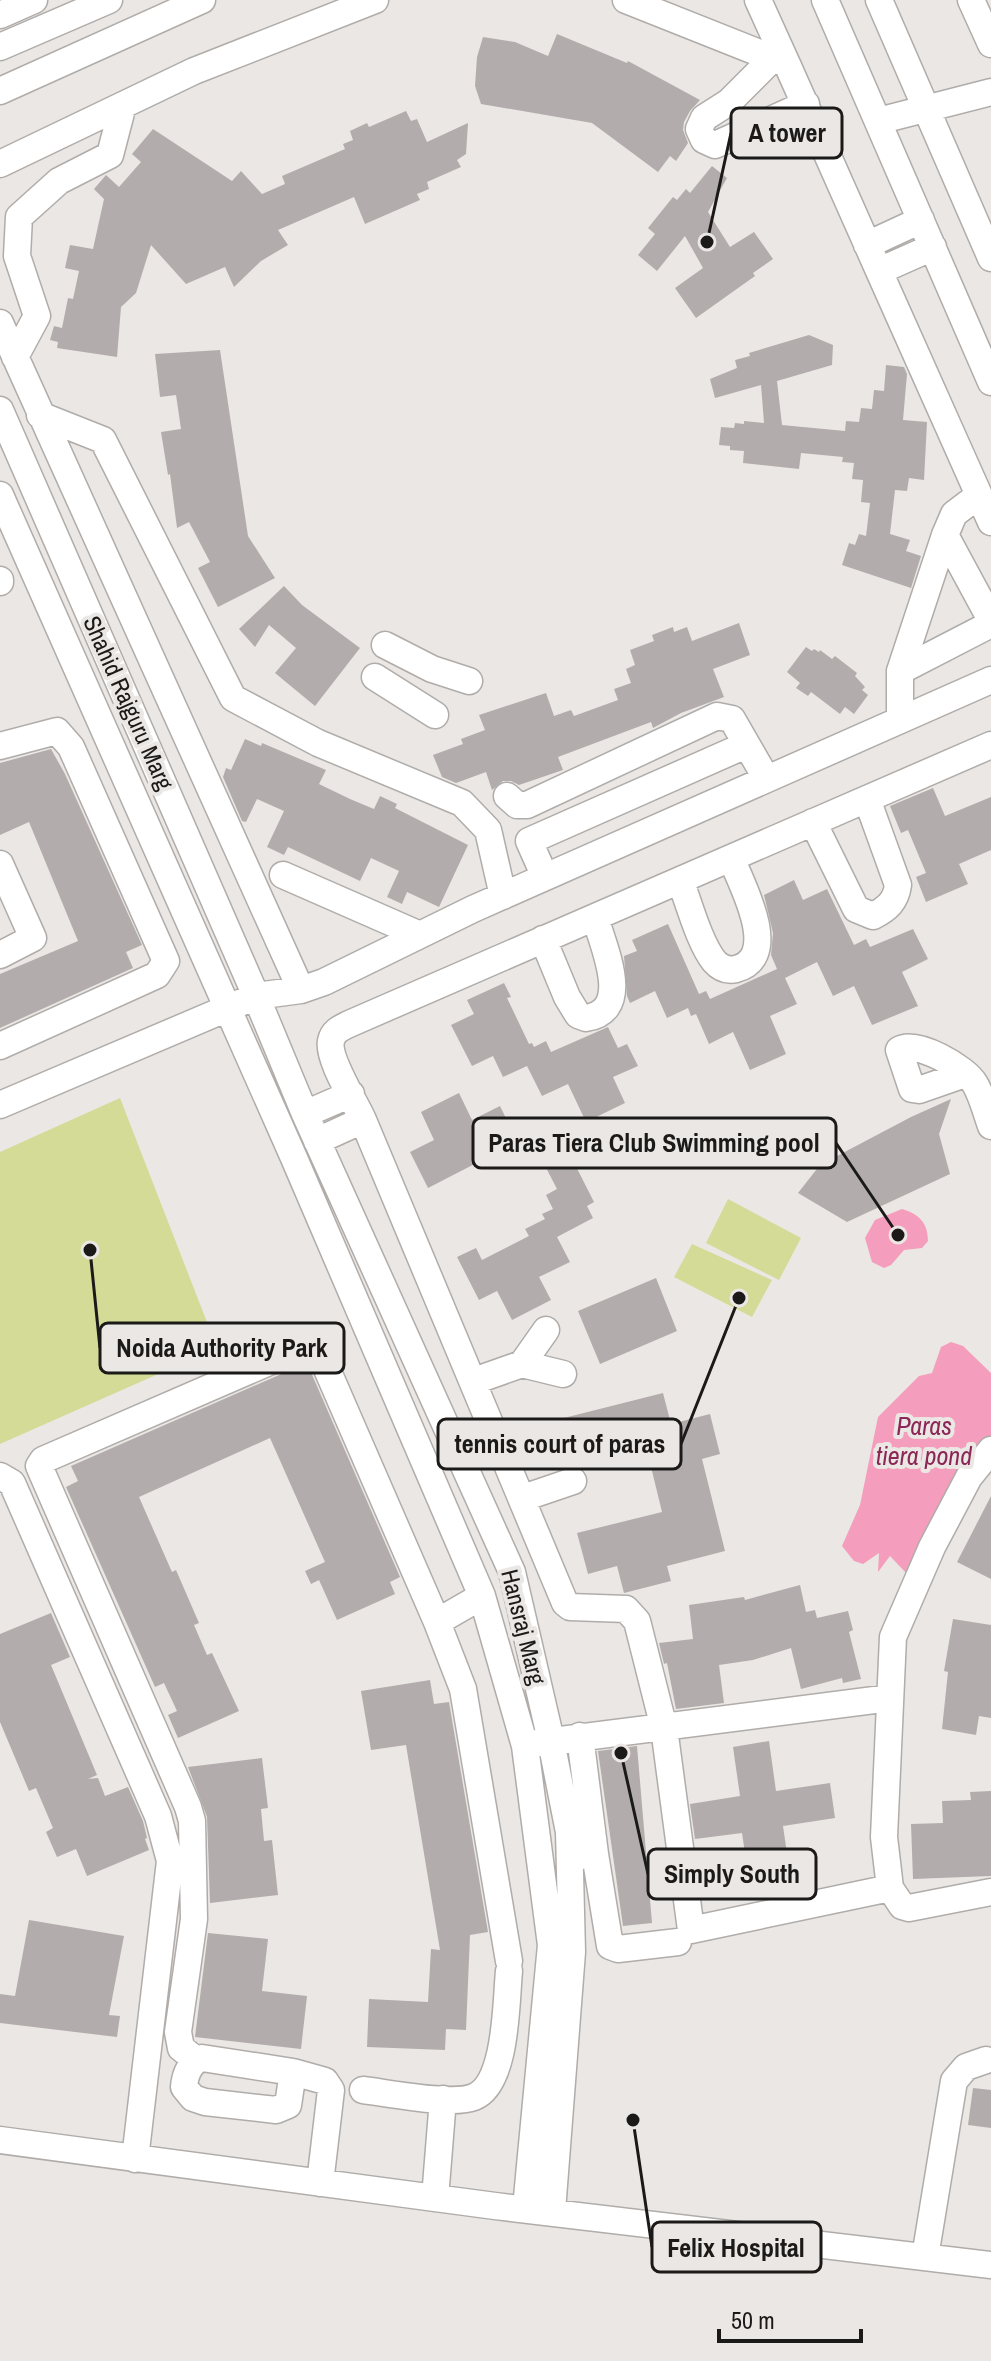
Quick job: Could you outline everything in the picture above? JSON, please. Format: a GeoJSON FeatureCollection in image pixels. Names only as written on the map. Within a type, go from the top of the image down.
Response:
{"type":"FeatureCollection","features":[{"type":"Feature","properties":{"kind":"street"},"geometry":{"type":"LineString","coordinates":[[0,15],[34,0]]}},
{"type":"Feature","properties":{"kind":"street"},"geometry":{"type":"LineString","coordinates":[[0,47],[109,0]]}},
{"type":"Feature","properties":{"kind":"street"},"geometry":{"type":"LineString","coordinates":[[0,91],[202,0]]}},
{"type":"Feature","properties":{"kind":"street"},"geometry":{"type":"LineString","coordinates":[[0,164],[194,71],[375,0]]}},
{"type":"Feature","properties":{"kind":"street"},"geometry":{"type":"LineString","coordinates":[[626,0],[780,60]]}},
{"type":"Feature","properties":{"kind":"street"},"geometry":{"type":"LineString","coordinates":[[758,0],[780,60],[806,104],[991,522]]}},
{"type":"Feature","properties":{"kind":"street"},"geometry":{"type":"LineString","coordinates":[[825,0],[991,382]]}},
{"type":"Feature","properties":{"kind":"street"},"geometry":{"type":"LineString","coordinates":[[879,0],[991,258]]}},
{"type":"Feature","properties":{"kind":"street"},"geometry":{"type":"LineString","coordinates":[[971,0],[991,44]]}},
{"type":"Feature","properties":{"kind":"street"},"geometry":{"type":"LineString","coordinates":[[780,60],[729,102],[704,118],[699,129],[704,140],[715,145],[806,104]]}},
{"type":"Feature","properties":{"kind":"street"},"geometry":{"type":"LineString","coordinates":[[878,121],[991,92]]}},
{"type":"Feature","properties":{"kind":"street"},"geometry":{"type":"LineString","coordinates":[[15,357],[37,316],[17,256],[19,217],[59,181],[110,155],[123,105]]}},
{"type":"Feature","properties":{"kind":"street"},"geometry":{"type":"LineString","coordinates":[[867,245],[921,220]]}},
{"type":"Feature","properties":{"kind":"street"},"geometry":{"type":"LineString","coordinates":[[879,271],[933,247]]}},
{"type":"Feature","properties":{"kind":"street"},"geometry":{"type":"LineString","coordinates":[[0,323],[301,990]]}},
{"type":"Feature","properties":{"kind":"street","name":"Shahid Rajguru Marg"},"geometry":{"type":"LineString","coordinates":[[0,410],[256,996]]}},
{"type":"Feature","properties":{"kind":"street"},"geometry":{"type":"LineString","coordinates":[[40,415],[103,440],[233,698],[318,743],[462,803],[488,830],[503,896]]}},
{"type":"Feature","properties":{"kind":"street","name":"Shahid Rajguru Marg"},"geometry":{"type":"LineString","coordinates":[[0,495],[226,1008]]}},
{"type":"Feature","properties":{"kind":"street"},"geometry":{"type":"LineString","coordinates":[[900,720],[900,671],[945,535],[954,514],[979,495]]}},
{"type":"Feature","properties":{"kind":"street"},"geometry":{"type":"LineString","coordinates":[[900,671],[991,622],[945,535]]}},
{"type":"Feature","properties":{"kind":"street"},"geometry":{"type":"LineString","coordinates":[[385,645],[432,669],[469,681]]}},
{"type":"Feature","properties":{"kind":"street"},"geometry":{"type":"LineString","coordinates":[[375,677],[435,715]]}},
{"type":"Feature","properties":{"kind":"street"},"geometry":{"type":"LineString","coordinates":[[0,1105],[256,996],[301,990],[324,982],[503,896],[766,778],[794,770],[991,680]]}},
{"type":"Feature","properties":{"kind":"street"},"geometry":{"type":"LineString","coordinates":[[507,796],[517,805],[527,805],[717,716],[732,719],[766,778]]}},
{"type":"Feature","properties":{"kind":"street"},"geometry":{"type":"LineString","coordinates":[[0,746],[98,717]]}},
{"type":"Feature","properties":{"kind":"street"},"geometry":{"type":"LineString","coordinates":[[0,1046],[157,975],[166,961],[71,747],[57,731]]}},
{"type":"Feature","properties":{"kind":"street"},"geometry":{"type":"LineString","coordinates":[[545,877],[529,841],[746,745]]}},
{"type":"Feature","properties":{"kind":"street"},"geometry":{"type":"LineString","coordinates":[[890,1888],[691,1930],[664,1728],[637,1621],[626,1609],[566,1606],[474,1381],[330,1048],[336,1031],[991,745]]}},
{"type":"Feature","properties":{"kind":"street"},"geometry":{"type":"LineString","coordinates":[[813,822],[856,909],[873,916],[891,903],[897,895],[898,885],[867,799]]}},
{"type":"Feature","properties":{"kind":"street"},"geometry":{"type":"LineString","coordinates":[[680,880],[712,958],[725,969],[744,966],[755,956],[758,935],[752,910],[731,858]]}},
{"type":"Feature","properties":{"kind":"street"},"geometry":{"type":"LineString","coordinates":[[0,864],[33,938],[0,955]]}},
{"type":"Feature","properties":{"kind":"street"},"geometry":{"type":"LineString","coordinates":[[283,875],[420,935]]}},
{"type":"Feature","properties":{"kind":"street"},"geometry":{"type":"LineString","coordinates":[[543,939],[572,1008],[586,1018],[596,1017],[604,1012],[613,991],[595,917]]}},
{"type":"Feature","properties":{"kind":"street","name":"Hansraj Marg"},"geometry":{"type":"LineString","coordinates":[[256,996],[305,1114],[512,1572],[569,1832],[582,1856],[539,2210]]}},
{"type":"Feature","properties":{"kind":"street","name":"Hansraj Marg"},"geometry":{"type":"LineString","coordinates":[[226,1008],[294,1158],[482,1596],[525,1746],[551,1945],[539,2210]]}},
{"type":"Feature","properties":{"kind":"street"},"geometry":{"type":"LineString","coordinates":[[965,1074],[974,1081],[991,1126]]}},
{"type":"Feature","properties":{"kind":"street"},"geometry":{"type":"LineString","coordinates":[[305,1114],[351,1094]]}},
{"type":"Feature","properties":{"kind":"street"},"geometry":{"type":"LineString","coordinates":[[317,1141],[363,1120]]}},
{"type":"Feature","properties":{"kind":"street"},"geometry":{"type":"LineString","coordinates":[[522,1364],[546,1330]]}},
{"type":"Feature","properties":{"kind":"street"},"geometry":{"type":"LineString","coordinates":[[320,2183],[331,2090],[329,2084],[320,2078],[293,2072],[209,2058],[196,2060],[181,2048],[178,2032],[194,1919],[192,1821],[39,1466],[43,1460],[292,1352],[314,1353],[323,1360],[437,1622],[466,1698],[509,1966],[499,2061],[483,2091],[474,2097],[443,2099],[363,2090]]}},
{"type":"Feature","properties":{"kind":"street"},"geometry":{"type":"LineString","coordinates":[[474,1381],[522,1364],[563,1374]]}},
{"type":"Feature","properties":{"kind":"street"},"geometry":{"type":"LineString","coordinates":[[991,1450],[969,1477],[932,1547],[893,1637],[883,1818],[890,1888],[902,1906],[909,1908],[991,1892]]}},
{"type":"Feature","properties":{"kind":"street"},"geometry":{"type":"LineString","coordinates":[[0,1476],[10,1479],[18,1497],[158,1816],[170,1861],[135,2159]]}},
{"type":"Feature","properties":{"kind":"street"},"geometry":{"type":"LineString","coordinates":[[523,1498],[573,1481]]}},
{"type":"Feature","properties":{"kind":"street"},"geometry":{"type":"LineString","coordinates":[[437,1622],[482,1596]]}},
{"type":"Feature","properties":{"kind":"street"},"geometry":{"type":"LineString","coordinates":[[525,1746],[551,1739],[664,1728],[890,1698]]}},
{"type":"Feature","properties":{"kind":"street"},"geometry":{"type":"LineString","coordinates":[[580,1736],[582,1856],[610,1946],[618,1949],[678,1942]]}},
{"type":"Feature","properties":{"kind":"street"},"geometry":{"type":"LineString","coordinates":[[196,2060],[186,2075],[184,2087],[193,2098],[205,2102],[276,2110],[288,2105],[293,2072]]}},
{"type":"Feature","properties":{"kind":"street"},"geometry":{"type":"LineString","coordinates":[[925,2257],[954,2081],[966,2067],[986,2060]]}},
{"type":"Feature","properties":{"kind":"street"},"geometry":{"type":"LineString","coordinates":[[435,2198],[443,2099]]}},
{"type":"Feature","properties":{"kind":"street"},"geometry":{"type":"LineString","coordinates":[[0,2140],[435,2198],[991,2265]]}},
{"type":"Feature","properties":{"kind":"green space"},"geometry":{"type":"Polygon","coordinates":[[[120,1098],[217,1348],[0,1444],[0,1152],[120,1098]]]}},
{"type":"Feature","properties":{"kind":"green space"},"geometry":{"type":"Polygon","coordinates":[[[728,1199],[801,1238],[779,1280],[706,1243],[728,1199]]]}},
{"type":"Feature","properties":{"kind":"green space"},"geometry":{"type":"Polygon","coordinates":[[[692,1244],[772,1280],[752,1317],[674,1277],[692,1244]]]}},
{"type":"Feature","properties":{"kind":"water"},"geometry":{"type":"Polygon","coordinates":[[[902,1209],[921,1220],[928,1241],[922,1248],[904,1250],[891,1265],[884,1268],[872,1262],[865,1238],[875,1220],[902,1209]]]}},
{"type":"Feature","properties":{"kind":"water","name":"Paras tiera pond"},"geometry":{"type":"Polygon","coordinates":[[[951,1342],[963,1346],[991,1373],[991,1436],[985,1441],[908,1575],[890,1556],[878,1572],[879,1553],[863,1564],[854,1561],[842,1546],[860,1505],[878,1417],[919,1376],[932,1373],[941,1347],[951,1342]]]}},
{"type":"Feature","properties":{"kind":"building"},"geometry":{"type":"Polygon","coordinates":[[[557,34],[628,61],[700,100],[684,122],[683,130],[688,143],[676,161],[670,156],[658,172],[592,123],[481,104],[475,86],[477,57],[483,37],[515,42],[548,56],[557,34]]]}},
{"type":"Feature","properties":{"kind":"building"},"geometry":{"type":"Polygon","coordinates":[[[406,111],[411,121],[417,119],[427,142],[468,123],[466,154],[457,160],[461,167],[427,182],[429,189],[417,194],[420,200],[365,224],[354,197],[278,230],[288,245],[261,261],[234,287],[225,267],[186,284],[151,245],[136,293],[121,307],[117,357],[57,348],[58,342],[50,340],[54,326],[62,328],[68,298],[73,299],[79,271],[65,268],[70,245],[93,249],[104,199],[94,189],[106,175],[119,187],[141,162],[132,154],[153,129],[232,181],[241,171],[262,194],[285,184],[282,176],[345,149],[343,144],[353,140],[350,131],[367,123],[369,127],[406,111]]]}},
{"type":"Feature","properties":{"kind":"building"},"geometry":{"type":"Polygon","coordinates":[[[712,166],[727,178],[708,212],[730,247],[754,232],[773,259],[753,273],[755,276],[696,318],[675,288],[703,268],[685,236],[657,271],[638,255],[655,234],[648,228],[673,197],[677,200],[686,189],[690,193],[712,166]]]}},
{"type":"Feature","properties":{"kind":"building"},"geometry":{"type":"Polygon","coordinates":[[[809,335],[833,345],[832,365],[777,381],[782,425],[845,431],[846,421],[859,422],[861,408],[872,409],[874,390],[884,391],[886,365],[904,367],[907,374],[903,420],[927,422],[924,480],[909,478],[907,491],[895,490],[890,534],[910,540],[906,551],[921,556],[911,588],[842,565],[849,543],[855,545],[859,534],[866,536],[870,503],[861,502],[863,480],[852,479],[854,463],[842,462],[843,457],[801,453],[799,469],[743,463],[744,451],[719,445],[721,427],[734,428],[735,423],[744,424],[744,421],[764,423],[761,385],[715,398],[710,379],[737,368],[735,360],[750,356],[749,353],[809,335]]]}},
{"type":"Feature","properties":{"kind":"building"},"geometry":{"type":"Polygon","coordinates":[[[220,350],[248,536],[275,578],[218,607],[198,568],[210,562],[189,522],[177,528],[161,432],[181,429],[176,395],[160,397],[155,354],[220,350]]]}},
{"type":"Feature","properties":{"kind":"building"},"geometry":{"type":"Polygon","coordinates":[[[284,586],[302,605],[360,648],[315,706],[275,673],[296,648],[269,625],[255,647],[239,629],[284,586]]]}},
{"type":"Feature","properties":{"kind":"building"},"geometry":{"type":"Polygon","coordinates":[[[739,623],[750,655],[713,669],[724,697],[681,713],[653,728],[651,722],[558,757],[563,770],[519,785],[503,781],[492,790],[486,772],[456,783],[442,777],[433,755],[463,744],[461,739],[485,730],[479,715],[546,693],[554,716],[571,710],[574,716],[618,700],[614,689],[631,683],[626,669],[635,665],[630,650],[654,641],[652,635],[673,627],[674,632],[687,627],[692,641],[739,623]]]}},
{"type":"Feature","properties":{"kind":"building"},"geometry":{"type":"Polygon","coordinates":[[[806,647],[812,651],[820,650],[832,659],[835,656],[857,673],[855,676],[865,687],[862,690],[868,695],[854,714],[845,707],[840,714],[811,692],[808,696],[796,688],[800,683],[787,672],[806,647]]]}},
{"type":"Feature","properties":{"kind":"building"},"geometry":{"type":"Polygon","coordinates":[[[245,739],[326,770],[319,784],[350,799],[374,809],[380,796],[397,804],[395,808],[468,845],[439,907],[407,892],[402,904],[387,897],[399,871],[371,858],[360,881],[288,847],[284,855],[267,847],[284,811],[257,799],[246,822],[242,821],[223,777],[226,768],[231,770],[245,739]]]}},
{"type":"Feature","properties":{"kind":"building"},"geometry":{"type":"Polygon","coordinates":[[[51,749],[142,945],[126,952],[133,968],[0,1028],[0,974],[78,941],[29,822],[0,835],[0,763],[51,749]]]}},
{"type":"Feature","properties":{"kind":"building"},"geometry":{"type":"Polygon","coordinates":[[[933,788],[945,816],[991,797],[991,850],[959,864],[968,884],[926,902],[916,877],[926,873],[908,830],[901,833],[890,806],[933,788]]]}},
{"type":"Feature","properties":{"kind":"building"},"geometry":{"type":"Polygon","coordinates":[[[794,880],[803,900],[827,889],[854,945],[866,939],[870,947],[913,929],[928,959],[902,972],[918,1006],[872,1025],[854,986],[833,996],[817,962],[785,978],[797,1004],[770,1016],[786,1054],[750,1070],[733,1032],[709,1044],[696,1014],[691,1016],[688,1008],[667,1018],[655,991],[630,1003],[624,956],[637,951],[632,940],[668,924],[699,994],[706,991],[710,999],[777,969],[771,955],[773,933],[764,895],[794,880]]]}},
{"type":"Feature","properties":{"kind":"building"},"geometry":{"type":"Polygon","coordinates":[[[504,983],[511,997],[507,998],[529,1044],[532,1043],[534,1047],[546,1041],[551,1052],[608,1027],[618,1048],[627,1044],[638,1066],[613,1077],[625,1103],[586,1122],[568,1084],[542,1096],[527,1066],[503,1077],[493,1056],[472,1066],[451,1025],[474,1014],[467,1000],[504,983]]]}},
{"type":"Feature","properties":{"kind":"building"},"geometry":{"type":"Polygon","coordinates":[[[459,1093],[472,1120],[500,1106],[517,1141],[554,1123],[594,1202],[587,1206],[593,1218],[557,1237],[570,1262],[539,1277],[551,1300],[512,1320],[497,1291],[479,1300],[457,1257],[476,1248],[482,1260],[529,1236],[525,1229],[545,1219],[542,1214],[553,1209],[546,1195],[557,1189],[541,1158],[524,1166],[518,1155],[498,1165],[492,1155],[428,1188],[410,1152],[434,1140],[421,1112],[459,1093]]]}},
{"type":"Feature","properties":{"kind":"building"},"geometry":{"type":"Polygon","coordinates":[[[951,1099],[939,1134],[950,1174],[847,1222],[798,1193],[820,1165],[951,1099]]]}},
{"type":"Feature","properties":{"kind":"building"},"geometry":{"type":"Polygon","coordinates":[[[656,1278],[677,1331],[600,1364],[578,1311],[656,1278]]]}},
{"type":"Feature","properties":{"kind":"building"},"geometry":{"type":"Polygon","coordinates":[[[295,1368],[310,1370],[400,1577],[390,1582],[395,1594],[337,1620],[319,1580],[311,1584],[305,1571],[325,1562],[270,1438],[139,1497],[172,1572],[176,1570],[199,1623],[194,1625],[207,1655],[212,1653],[239,1711],[178,1738],[168,1715],[177,1711],[164,1683],[155,1687],[66,1487],[78,1481],[71,1466],[295,1368]]]}},
{"type":"Feature","properties":{"kind":"building"},"geometry":{"type":"Polygon","coordinates":[[[663,1393],[671,1424],[710,1414],[720,1454],[702,1459],[725,1551],[667,1566],[671,1581],[624,1593],[617,1566],[588,1574],[577,1533],[662,1512],[642,1430],[548,1453],[552,1421],[663,1393]]]}},
{"type":"Feature","properties":{"kind":"building"},"geometry":{"type":"Polygon","coordinates":[[[991,1496],[991,1579],[957,1562],[991,1496]]]}},
{"type":"Feature","properties":{"kind":"building"},"geometry":{"type":"Polygon","coordinates":[[[800,1585],[806,1612],[815,1610],[817,1618],[848,1611],[853,1630],[849,1632],[861,1679],[843,1683],[842,1678],[801,1689],[791,1648],[753,1660],[719,1665],[724,1703],[676,1709],[667,1663],[664,1664],[659,1643],[693,1639],[689,1605],[744,1597],[745,1600],[800,1585]]]}},
{"type":"Feature","properties":{"kind":"building"},"geometry":{"type":"Polygon","coordinates":[[[51,1613],[70,1657],[51,1665],[97,1775],[88,1779],[98,1778],[105,1796],[128,1787],[143,1821],[149,1850],[87,1876],[76,1849],[57,1857],[46,1832],[53,1828],[36,1788],[29,1791],[0,1722],[0,1634],[51,1613]]]}},
{"type":"Feature","properties":{"kind":"building"},"geometry":{"type":"Polygon","coordinates":[[[953,1619],[991,1625],[991,1718],[979,1716],[976,1735],[942,1729],[948,1672],[944,1671],[953,1619]]]}},
{"type":"Feature","properties":{"kind":"building"},"geometry":{"type":"Polygon","coordinates":[[[430,1680],[434,1704],[449,1702],[488,1932],[470,1935],[466,2030],[446,2029],[445,2050],[367,2047],[369,1999],[428,2002],[431,1949],[440,1950],[406,1745],[371,1750],[361,1691],[430,1680]]]}},
{"type":"Feature","properties":{"kind":"building"},"geometry":{"type":"Polygon","coordinates":[[[769,1741],[776,1791],[830,1783],[835,1818],[783,1826],[791,1881],[750,1887],[742,1833],[695,1839],[690,1804],[740,1796],[733,1747],[769,1741]]]}},
{"type":"Feature","properties":{"kind":"building"},"geometry":{"type":"Polygon","coordinates":[[[637,1746],[652,1923],[623,1926],[598,1751],[637,1746]]]}},
{"type":"Feature","properties":{"kind":"building"},"geometry":{"type":"Polygon","coordinates":[[[262,1758],[268,1808],[261,1809],[264,1841],[272,1840],[278,1895],[210,1903],[207,1817],[188,1767],[262,1758]]]}},
{"type":"Feature","properties":{"kind":"building"},"geometry":{"type":"Polygon","coordinates":[[[991,1791],[991,1876],[913,1879],[911,1824],[943,1823],[942,1801],[971,1800],[970,1792],[991,1791]]]}},
{"type":"Feature","properties":{"kind":"building"},"geometry":{"type":"Polygon","coordinates":[[[29,1920],[124,1936],[109,2015],[120,2016],[117,2037],[0,2023],[0,1994],[15,1996],[29,1920]]]}},
{"type":"Feature","properties":{"kind":"building"},"geometry":{"type":"Polygon","coordinates":[[[208,1933],[268,1939],[262,1991],[307,1996],[301,2049],[195,2037],[208,1933]]]}},
{"type":"Feature","properties":{"kind":"building"},"geometry":{"type":"Polygon","coordinates":[[[973,2088],[991,2090],[991,2128],[968,2125],[973,2088]]]}},
{"type":"Feature","properties":{"kind":"place","name":"A tower"},"geometry":{"type":"Point","coordinates":[707,242]}},
{"type":"Feature","properties":{"kind":"place","name":"Paras Tiera Club Swimming pool"},"geometry":{"type":"Point","coordinates":[898,1235]}},
{"type":"Feature","properties":{"kind":"place","name":"Noida Authority Park"},"geometry":{"type":"Point","coordinates":[90,1250]}},
{"type":"Feature","properties":{"kind":"place","name":"tennis court of paras"},"geometry":{"type":"Point","coordinates":[739,1298]}},
{"type":"Feature","properties":{"kind":"place","name":"Simply South"},"geometry":{"type":"Point","coordinates":[621,1753]}},
{"type":"Feature","properties":{"kind":"place","name":"Felix Hospital"},"geometry":{"type":"Point","coordinates":[633,2120]}}]}
